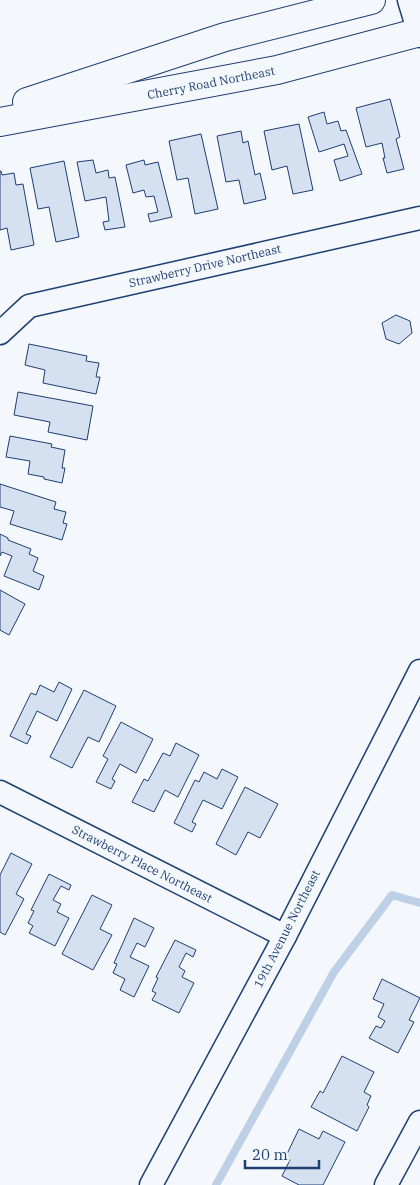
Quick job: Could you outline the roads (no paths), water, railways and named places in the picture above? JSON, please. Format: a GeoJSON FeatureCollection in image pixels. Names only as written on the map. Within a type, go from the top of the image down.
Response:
{"type":"FeatureCollection","features":[{"type":"Feature","properties":{"kind":"street"},"geometry":{"type":"LineString","coordinates":[[0,113],[224,37],[371,0]]}},
{"type":"Feature","properties":{"kind":"street"},"geometry":{"type":"LineString","coordinates":[[409,0],[420,33]]}},
{"type":"Feature","properties":{"kind":"street","name":"Cherry Road Northeast"},"geometry":{"type":"LineString","coordinates":[[0,122],[277,70],[420,33]]}},
{"type":"Feature","properties":{"kind":"street","name":"Strawberry Drive Northeast"},"geometry":{"type":"LineString","coordinates":[[0,333],[29,306],[420,218]]}},
{"type":"Feature","properties":{"kind":"street","name":"19th Avenue Northeast"},"geometry":{"type":"LineString","coordinates":[[151,1185],[285,936],[420,671]]}},
{"type":"Feature","properties":{"kind":"street","name":"Strawberry Place Northeast"},"geometry":{"type":"LineString","coordinates":[[0,792],[285,936]]}},
{"type":"Feature","properties":{"kind":"street"},"geometry":{"type":"LineString","coordinates":[[386,1185],[420,1122]]}},
{"type":"Feature","properties":{"kind":"waterway"},"geometry":{"type":"LineString","coordinates":[[216,1185],[334,972],[392,895],[420,903]]}}]}
